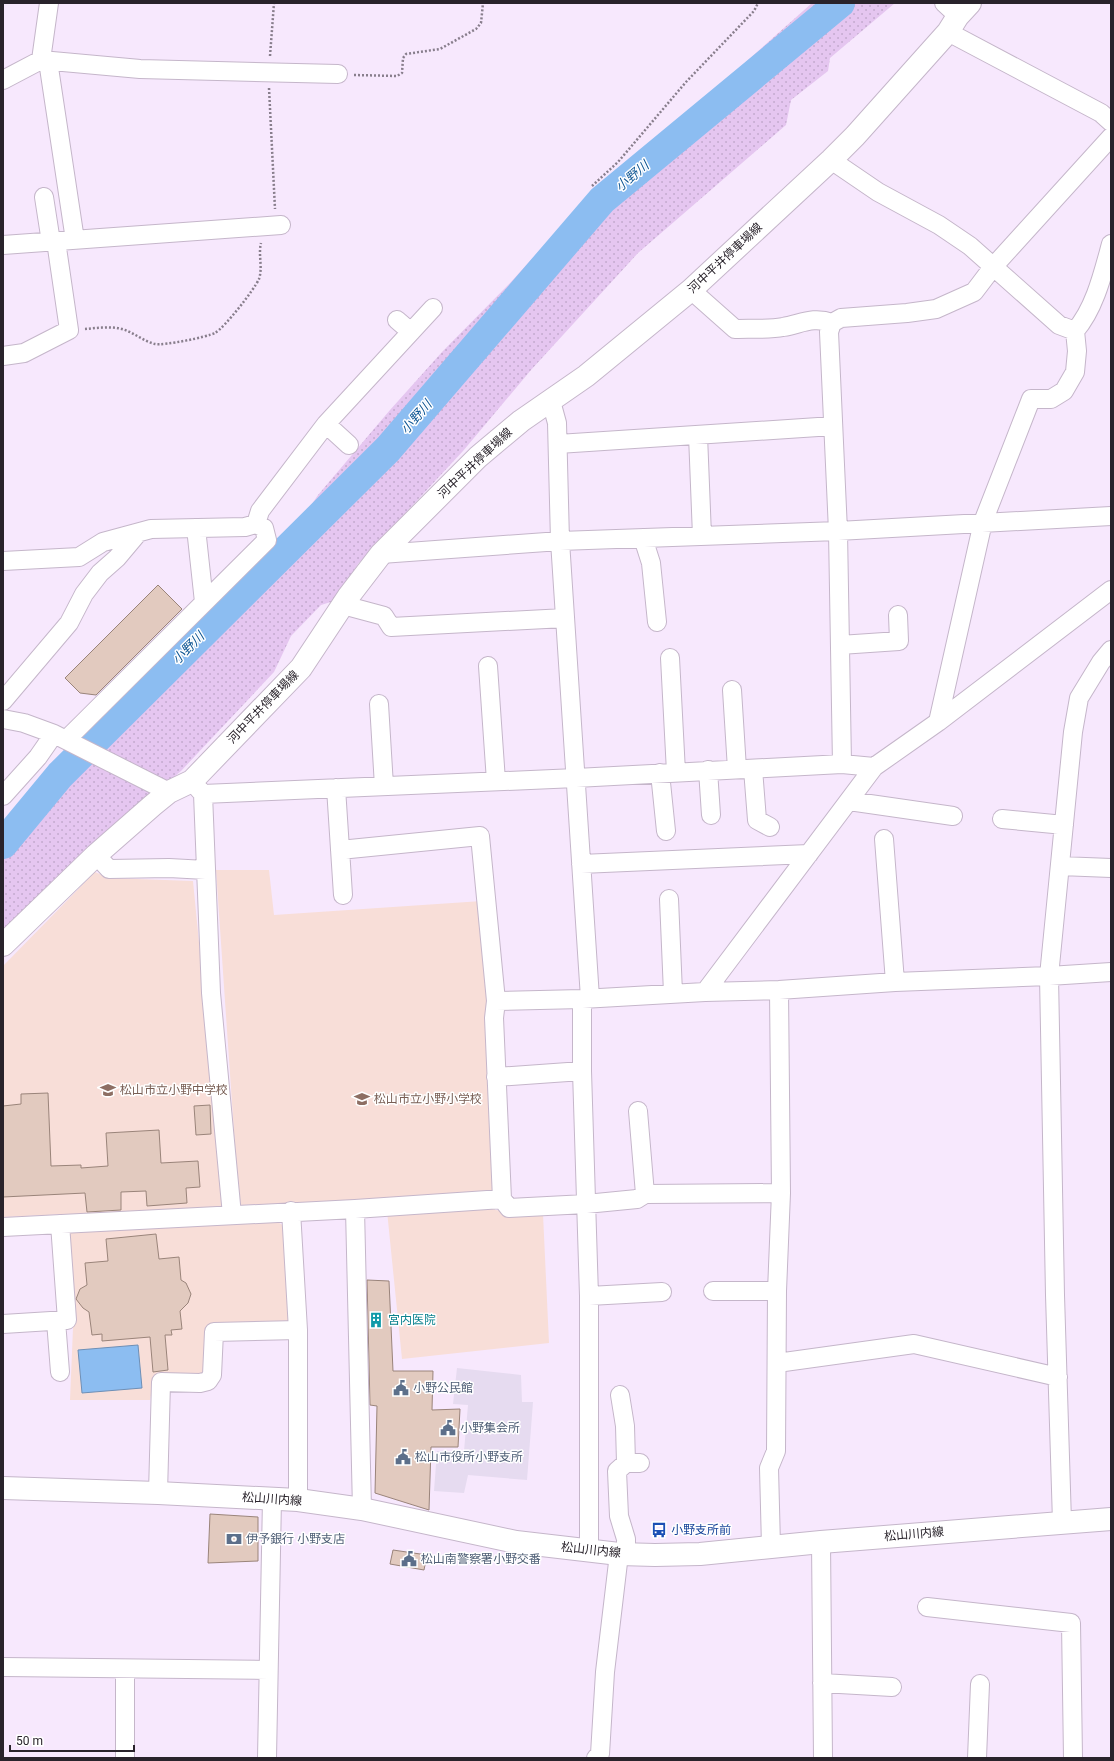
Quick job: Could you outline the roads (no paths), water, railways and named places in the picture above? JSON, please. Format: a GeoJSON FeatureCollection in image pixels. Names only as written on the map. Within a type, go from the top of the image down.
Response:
{"type":"FeatureCollection","features":[{"type":"Feature","properties":{"kind":"main road","name":"河中平井停車場線"},"geometry":{"type":"LineString","coordinates":[[3,945],[96,855],[167,791],[198,788],[301,668],[343,604],[380,554],[478,457],[521,421],[586,376],[691,290],[831,160],[855,136],[955,14]]}},
{"type":"Feature","properties":{"kind":"main road","name":"松山川内線"},"geometry":{"type":"LineString","coordinates":[[3,1488],[158,1493],[298,1500],[362,1509],[516,1542],[623,1554],[700,1554],[771,1546],[1111,1519]]}},
{"type":"Feature","properties":{"kind":"street"},"geometry":{"type":"LineString","coordinates":[[49,3],[44,60],[76,240]]}},
{"type":"Feature","properties":{"kind":"street"},"geometry":{"type":"LineString","coordinates":[[955,14],[1102,113],[1111,122]]}},
{"type":"Feature","properties":{"kind":"street"},"geometry":{"type":"LineString","coordinates":[[3,80],[44,60],[140,69],[338,74]]}},
{"type":"Feature","properties":{"kind":"street"},"geometry":{"type":"LineString","coordinates":[[842,764],[838,531],[829,332],[832,323],[841,318],[907,313],[936,309],[974,292],[993,267],[1111,137]]}},
{"type":"Feature","properties":{"kind":"street"},"geometry":{"type":"LineString","coordinates":[[831,160],[878,192],[939,226],[970,246],[1059,326],[1075,331]]}},
{"type":"Feature","properties":{"kind":"street"},"geometry":{"type":"LineString","coordinates":[[3,356],[24,353],[69,330],[54,242],[44,197]]}},
{"type":"Feature","properties":{"kind":"street"},"geometry":{"type":"LineString","coordinates":[[3,245],[281,225]]}},
{"type":"Feature","properties":{"kind":"street"},"geometry":{"type":"LineString","coordinates":[[938,722],[983,522],[1030,399],[1051,399],[1064,391],[1075,372],[1077,351],[1075,331],[1084,320],[1102,274],[1111,244]]}},
{"type":"Feature","properties":{"kind":"street"},"geometry":{"type":"LineString","coordinates":[[691,290],[735,329],[782,327],[800,321],[824,320],[832,323]]}},
{"type":"Feature","properties":{"kind":"street"},"geometry":{"type":"LineString","coordinates":[[256,524],[260,511],[326,424],[433,308]]}},
{"type":"Feature","properties":{"kind":"street"},"geometry":{"type":"LineString","coordinates":[[397,320],[411,332]]}},
{"type":"Feature","properties":{"kind":"street"},"geometry":{"type":"LineString","coordinates":[[551,401],[557,422],[560,541],[581,864],[586,998],[582,1072],[589,1296],[589,1550]]}},
{"type":"Feature","properties":{"kind":"street"},"geometry":{"type":"LineString","coordinates":[[326,424],[349,445]]}},
{"type":"Feature","properties":{"kind":"street"},"geometry":{"type":"LineString","coordinates":[[558,444],[833,426]]}},
{"type":"Feature","properties":{"kind":"street"},"geometry":{"type":"LineString","coordinates":[[698,435],[702,536]]}},
{"type":"Feature","properties":{"kind":"street"},"geometry":{"type":"LineString","coordinates":[[380,554],[560,541],[838,531],[1111,516]]}},
{"type":"Feature","properties":{"kind":"street"},"geometry":{"type":"LineString","coordinates":[[3,561],[79,557],[103,542],[151,529],[245,527],[256,524],[264,528],[267,540],[64,739],[38,757],[3,796]]}},
{"type":"Feature","properties":{"kind":"street"},"geometry":{"type":"LineString","coordinates":[[196,528],[204,602]]}},
{"type":"Feature","properties":{"kind":"street"},"geometry":{"type":"LineString","coordinates":[[3,701],[69,623],[84,594],[100,573],[117,558],[138,533]]}},
{"type":"Feature","properties":{"kind":"street"},"geometry":{"type":"LineString","coordinates":[[643,538],[651,563],[657,622]]}},
{"type":"Feature","properties":{"kind":"street"},"geometry":{"type":"LineString","coordinates":[[705,992],[874,767],[938,722],[1111,590]]}},
{"type":"Feature","properties":{"kind":"street"},"geometry":{"type":"LineString","coordinates":[[343,604],[384,616],[391,627],[565,618]]}},
{"type":"Feature","properties":{"kind":"street"},"geometry":{"type":"LineString","coordinates":[[840,644],[899,641],[898,615]]}},
{"type":"Feature","properties":{"kind":"street"},"geometry":{"type":"LineString","coordinates":[[1062,1522],[1049,976],[1073,732],[1079,698],[1101,662],[1111,650]]}},
{"type":"Feature","properties":{"kind":"street"},"geometry":{"type":"LineString","coordinates":[[666,831],[670,658]]}},
{"type":"Feature","properties":{"kind":"street"},"geometry":{"type":"LineString","coordinates":[[488,666],[496,781]]}},
{"type":"Feature","properties":{"kind":"street"},"geometry":{"type":"LineString","coordinates":[[732,690],[745,769],[756,820],[770,827]]}},
{"type":"Feature","properties":{"kind":"street"},"geometry":{"type":"LineString","coordinates":[[379,704],[384,786]]}},
{"type":"Feature","properties":{"kind":"street"},"geometry":{"type":"LineString","coordinates":[[3,719],[24,723],[64,739],[167,791]]}},
{"type":"Feature","properties":{"kind":"street"},"geometry":{"type":"LineString","coordinates":[[232,1215],[211,993],[206,870],[198,788],[336,788],[576,778],[842,764],[874,767]]}},
{"type":"Feature","properties":{"kind":"street"},"geometry":{"type":"LineString","coordinates":[[708,770],[711,815]]}},
{"type":"Feature","properties":{"kind":"street"},"geometry":{"type":"LineString","coordinates":[[336,788],[343,895]]}},
{"type":"Feature","properties":{"kind":"street"},"geometry":{"type":"LineString","coordinates":[[849,801],[953,816]]}},
{"type":"Feature","properties":{"kind":"street"},"geometry":{"type":"LineString","coordinates":[[1002,819],[1064,825]]}},
{"type":"Feature","properties":{"kind":"street"},"geometry":{"type":"LineString","coordinates":[[340,850],[480,836],[496,1001],[494,1018],[502,1199],[509,1208],[586,1204],[637,1199],[645,1194],[781,1193]]}},
{"type":"Feature","properties":{"kind":"street"},"geometry":{"type":"LineString","coordinates":[[884,839],[895,982]]}},
{"type":"Feature","properties":{"kind":"street"},"geometry":{"type":"LineString","coordinates":[[581,864],[809,854]]}},
{"type":"Feature","properties":{"kind":"street"},"geometry":{"type":"LineString","coordinates":[[96,855],[109,869],[156,868],[206,870]]}},
{"type":"Feature","properties":{"kind":"street"},"geometry":{"type":"LineString","coordinates":[[1060,866],[1111,868]]}},
{"type":"Feature","properties":{"kind":"street"},"geometry":{"type":"LineString","coordinates":[[669,899],[673,993]]}},
{"type":"Feature","properties":{"kind":"street"},"geometry":{"type":"LineString","coordinates":[[496,1001],[779,990],[895,982],[1111,972]]}},
{"type":"Feature","properties":{"kind":"street"},"geometry":{"type":"LineString","coordinates":[[771,1546],[769,1468],[776,1451],[777,1291],[781,1193],[779,990]]}},
{"type":"Feature","properties":{"kind":"street"},"geometry":{"type":"LineString","coordinates":[[496,1077],[582,1072]]}},
{"type":"Feature","properties":{"kind":"street"},"geometry":{"type":"LineString","coordinates":[[638,1111],[645,1194]]}},
{"type":"Feature","properties":{"kind":"street"},"geometry":{"type":"LineString","coordinates":[[3,1227],[291,1211],[355,1209],[502,1199]]}},
{"type":"Feature","properties":{"kind":"street"},"geometry":{"type":"LineString","coordinates":[[355,1209],[362,1509]]}},
{"type":"Feature","properties":{"kind":"street"},"geometry":{"type":"LineString","coordinates":[[291,1211],[298,1330],[298,1500]]}},
{"type":"Feature","properties":{"kind":"street"},"geometry":{"type":"LineString","coordinates":[[3,1324],[67,1320],[60,1224]]}},
{"type":"Feature","properties":{"kind":"street"},"geometry":{"type":"LineString","coordinates":[[713,1291],[777,1291]]}},
{"type":"Feature","properties":{"kind":"street"},"geometry":{"type":"LineString","coordinates":[[589,1296],[662,1292]]}},
{"type":"Feature","properties":{"kind":"street"},"geometry":{"type":"LineString","coordinates":[[56,1321],[60,1372]]}},
{"type":"Feature","properties":{"kind":"street"},"geometry":{"type":"LineString","coordinates":[[158,1493],[161,1382],[200,1383],[208,1381],[212,1375],[214,1332],[298,1330]]}},
{"type":"Feature","properties":{"kind":"street"},"geometry":{"type":"LineString","coordinates":[[777,1363],[914,1344],[1058,1377]]}},
{"type":"Feature","properties":{"kind":"street"},"geometry":{"type":"LineString","coordinates":[[596,1758],[600,1754],[605,1672],[626,1539],[619,1516],[617,1471],[633,1463],[624,1426],[620,1395]]}},
{"type":"Feature","properties":{"kind":"street"},"geometry":{"type":"LineString","coordinates":[[267,1758],[272,1498]]}},
{"type":"Feature","properties":{"kind":"street"},"geometry":{"type":"LineString","coordinates":[[821,1542],[823,1758]]}},
{"type":"Feature","properties":{"kind":"street"},"geometry":{"type":"LineString","coordinates":[[927,1607],[1071,1623],[1073,1758]]}},
{"type":"Feature","properties":{"kind":"street"},"geometry":{"type":"LineString","coordinates":[[3,1667],[268,1670]]}},
{"type":"Feature","properties":{"kind":"street"},"geometry":{"type":"LineString","coordinates":[[125,1669],[125,1758]]}},
{"type":"Feature","properties":{"kind":"street"},"geometry":{"type":"LineString","coordinates":[[822,1683],[892,1687]]}},
{"type":"Feature","properties":{"kind":"street"},"geometry":{"type":"LineString","coordinates":[[977,1758],[980,1684]]}},
{"type":"Feature","properties":{"kind":"water"},"geometry":{"type":"Polygon","coordinates":[[[138,1345],[142,1388],[82,1393],[78,1350],[138,1345]]]}},
{"type":"Feature","properties":{"kind":"waterway","name":"小野川"},"geometry":{"type":"LineString","coordinates":[[3,844],[60,775],[388,449],[602,200],[840,3]]}},
{"type":"Feature","properties":{"kind":"place","name":"松山市立小野中学校"},"geometry":{"type":"Point","coordinates":[108,1090]}},
{"type":"Feature","properties":{"kind":"place","name":"松山市立小野小学校"},"geometry":{"type":"Point","coordinates":[362,1099]}},
{"type":"Feature","properties":{"kind":"place","name":"宮内医院"},"geometry":{"type":"Point","coordinates":[376,1320]}},
{"type":"Feature","properties":{"kind":"place","name":"小野公民館"},"geometry":{"type":"Point","coordinates":[401,1388]}},
{"type":"Feature","properties":{"kind":"place","name":"小野集会所"},"geometry":{"type":"Point","coordinates":[448,1428]}},
{"type":"Feature","properties":{"kind":"place","name":"松山市役所小野支所"},"geometry":{"type":"Point","coordinates":[403,1457]}},
{"type":"Feature","properties":{"kind":"place","name":"小野支所前"},"geometry":{"type":"Point","coordinates":[659,1530]}},
{"type":"Feature","properties":{"kind":"place","name":"伊予銀行 小野支店"},"geometry":{"type":"Point","coordinates":[234,1539]}},
{"type":"Feature","properties":{"kind":"place","name":"松山南警察署小野交番"},"geometry":{"type":"Point","coordinates":[409,1559]}}]}
